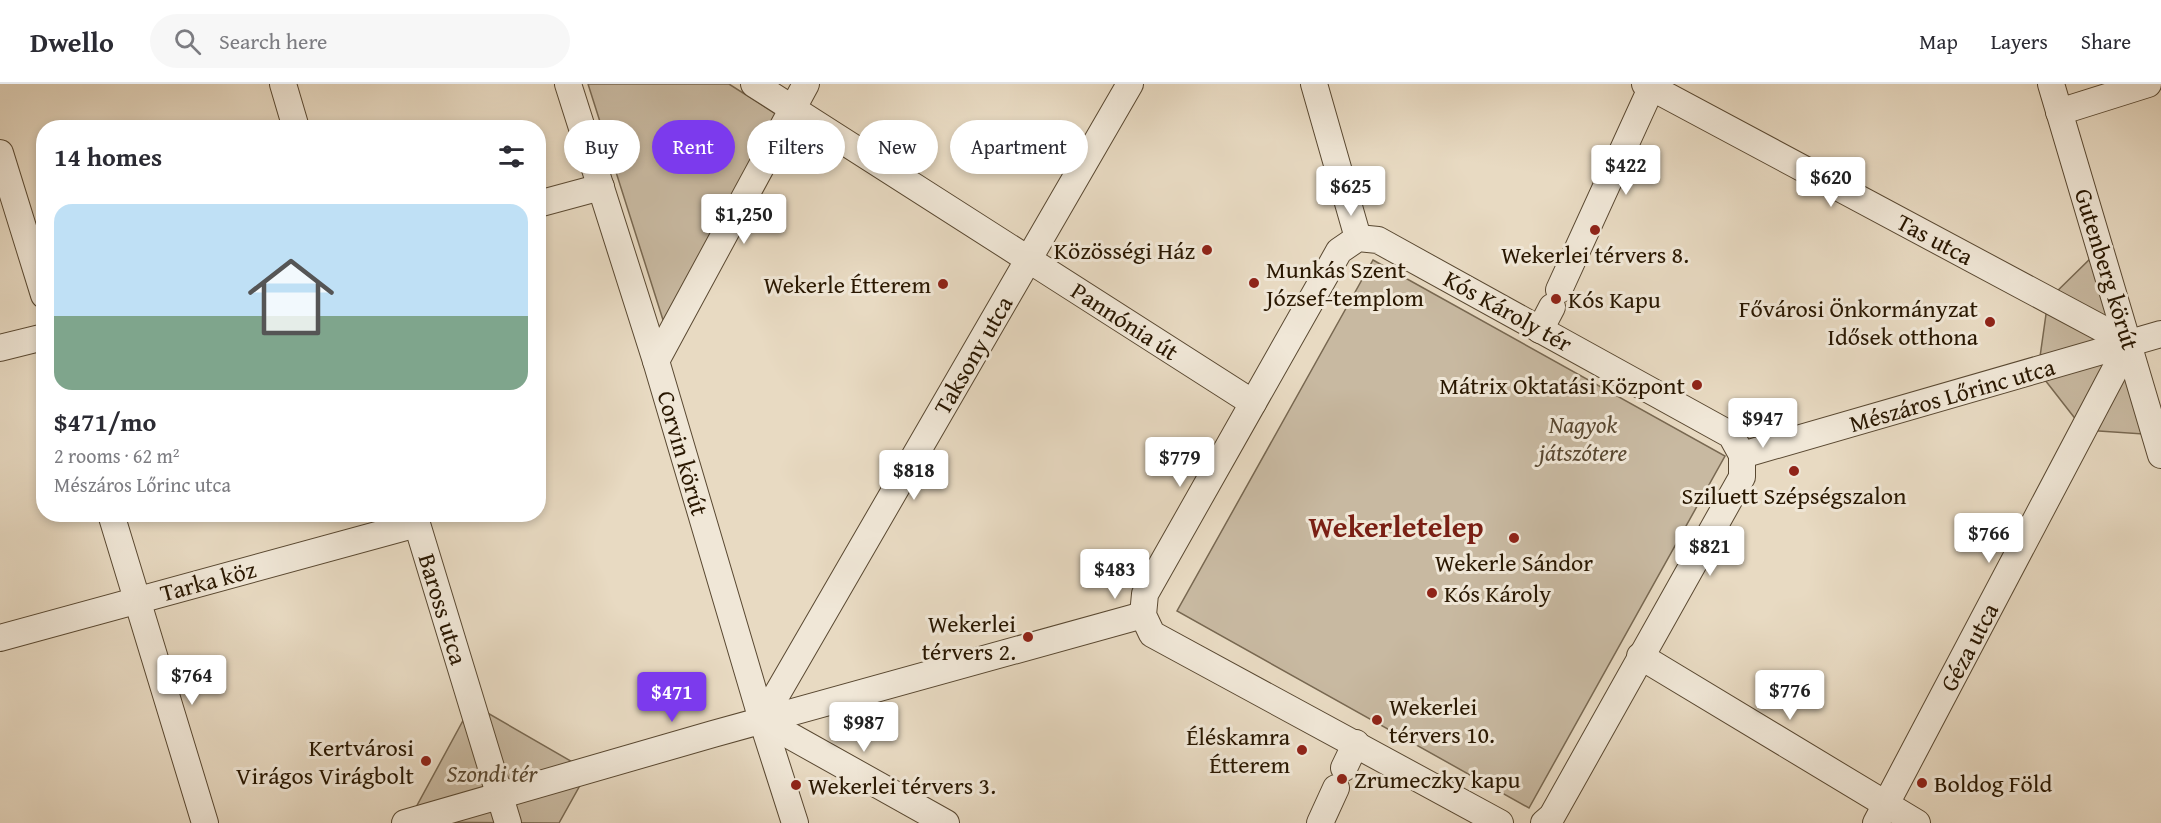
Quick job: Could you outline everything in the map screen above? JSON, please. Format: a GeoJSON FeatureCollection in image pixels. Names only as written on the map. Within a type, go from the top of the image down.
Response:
{"type":"FeatureCollection","features":[{"type":"Feature","properties":{"kind":"street"},"geometry":{"type":"LineString","coordinates":[[283,84],[294,120]]}},
{"type":"Feature","properties":{"kind":"street","name":"Corvin körút"},"geometry":{"type":"LineString","coordinates":[[568,84],[656,361],[762,720],[795,823]]}},
{"type":"Feature","properties":{"kind":"street","name":"Pannónia út"},"geometry":{"type":"LineString","coordinates":[[754,84],[1253,403]]}},
{"type":"Feature","properties":{"kind":"street"},"geometry":{"type":"LineString","coordinates":[[656,361],[806,84]]}},
{"type":"Feature","properties":{"kind":"street","name":"Taksony utca"},"geometry":{"type":"LineString","coordinates":[[762,720],[1130,84]]}},
{"type":"Feature","properties":{"kind":"street"},"geometry":{"type":"LineString","coordinates":[[1314,84],[1358,238],[1339,252],[1145,594],[1143,615],[1152,634],[1500,823]]}},
{"type":"Feature","properties":{"kind":"street","name":"Gutenberg körút"},"geometry":{"type":"LineString","coordinates":[[2051,84],[2161,454]]}},
{"type":"Feature","properties":{"kind":"street"},"geometry":{"type":"LineString","coordinates":[[2059,112],[2148,84]]}},
{"type":"Feature","properties":{"kind":"street"},"geometry":{"type":"LineString","coordinates":[[1540,330],[1650,85]]}},
{"type":"Feature","properties":{"kind":"street","name":"Tas utca"},"geometry":{"type":"LineString","coordinates":[[1650,85],[2129,343]]}},
{"type":"Feature","properties":{"kind":"street"},"geometry":{"type":"LineString","coordinates":[[0,153],[36,269]]}},
{"type":"Feature","properties":{"kind":"street"},"geometry":{"type":"LineString","coordinates":[[546,202],[601,187]]}},
{"type":"Feature","properties":{"kind":"street","name":"Kós Károly tér"},"geometry":{"type":"LineString","coordinates":[[1358,238],[1378,240],[1731,435],[1742,455]]}},
{"type":"Feature","properties":{"kind":"street","name":"Mészáros Lőrinc utca"},"geometry":{"type":"LineString","coordinates":[[1742,455],[2161,334]]}},
{"type":"Feature","properties":{"kind":"street"},"geometry":{"type":"LineString","coordinates":[[0,348],[36,339]]}},
{"type":"Feature","properties":{"kind":"street","name":"Géza utca"},"geometry":{"type":"LineString","coordinates":[[1882,814],[2129,343]]}},
{"type":"Feature","properties":{"kind":"street"},"geometry":{"type":"LineString","coordinates":[[1544,823],[1552,816],[1742,477],[1742,455]]}},
{"type":"Feature","properties":{"kind":"street"},"geometry":{"type":"LineString","coordinates":[[113,522],[205,823]]}},
{"type":"Feature","properties":{"kind":"street","name":"Tarka köz"},"geometry":{"type":"LineString","coordinates":[[0,638],[137,601],[405,522]]}},
{"type":"Feature","properties":{"kind":"street","name":"Baross utca"},"geometry":{"type":"LineString","coordinates":[[416,522],[500,796]]}},
{"type":"Feature","properties":{"kind":"street"},"geometry":{"type":"LineString","coordinates":[[406,823],[762,720],[1143,615]]}},
{"type":"Feature","properties":{"kind":"street"},"geometry":{"type":"LineString","coordinates":[[1640,656],[1882,814],[1917,823]]}},
{"type":"Feature","properties":{"kind":"street"},"geometry":{"type":"LineString","coordinates":[[762,720],[946,823]]}},
{"type":"Feature","properties":{"kind":"street"},"geometry":{"type":"LineString","coordinates":[[1320,823],[1356,743]]}},
{"type":"Feature","properties":{"kind":"street"},"geometry":{"type":"LineString","coordinates":[[500,796],[508,823]]}},
{"type":"Feature","properties":{"kind":"green space"},"geometry":{"type":"Polygon","coordinates":[[[588,84],[729,84],[776,114],[773,120],[747,120],[747,168],[664,323],[617,174],[640,174],[640,120],[599,120],[588,84]]]}},
{"type":"Feature","properties":{"kind":"green space"},"geometry":{"type":"Polygon","coordinates":[[[2093,256],[2143,434],[2084,430],[2038,371],[2048,300],[2093,256]]]}},
{"type":"Feature","properties":{"kind":"green space","name":"Nagyok játszótere"},"geometry":{"type":"Polygon","coordinates":[[[1373,260],[1725,456],[1529,808],[1177,611],[1373,260]]]}},
{"type":"Feature","properties":{"kind":"green space","name":"Szondi tér"},"geometry":{"type":"Polygon","coordinates":[[[472,704],[588,771],[559,823],[408,822],[472,704]]]}},
{"type":"Feature","properties":{"kind":"place","name":"Wekerlei térvers 8."},"geometry":{"type":"Point","coordinates":[1595,230]}},
{"type":"Feature","properties":{"kind":"place","name":"Közösségi Ház"},"geometry":{"type":"Point","coordinates":[1207,250]}},
{"type":"Feature","properties":{"kind":"place","name":"Munkás Szent József-templom"},"geometry":{"type":"Point","coordinates":[1254,283]}},
{"type":"Feature","properties":{"kind":"place","name":"Wekerle Étterem"},"geometry":{"type":"Point","coordinates":[943,284]}},
{"type":"Feature","properties":{"kind":"place","name":"Kós Kapu"},"geometry":{"type":"Point","coordinates":[1556,299]}},
{"type":"Feature","properties":{"kind":"place","name":"Fővárosi Önkormányzat Idősek otthona"},"geometry":{"type":"Point","coordinates":[1990,322]}},
{"type":"Feature","properties":{"kind":"place","name":"Mátrix Oktatási Központ"},"geometry":{"type":"Point","coordinates":[1697,385]}},
{"type":"Feature","properties":{"kind":"place","name":"Sziluett Szépségszalon"},"geometry":{"type":"Point","coordinates":[1794,471]}},
{"type":"Feature","properties":{"kind":"place","name":"Wekerle Sándor"},"geometry":{"type":"Point","coordinates":[1514,538]}},
{"type":"Feature","properties":{"kind":"place","name":"Kós Károly"},"geometry":{"type":"Point","coordinates":[1432,593]}},
{"type":"Feature","properties":{"kind":"place","name":"Wekerlei térvers 2."},"geometry":{"type":"Point","coordinates":[1028,637]}},
{"type":"Feature","properties":{"kind":"place","name":"Wekerlei térvers 10."},"geometry":{"type":"Point","coordinates":[1377,720]}},
{"type":"Feature","properties":{"kind":"place","name":"Éléskamra Étterem"},"geometry":{"type":"Point","coordinates":[1302,750]}},
{"type":"Feature","properties":{"kind":"place","name":"Kertvárosi Virágos Virágbolt"},"geometry":{"type":"Point","coordinates":[426,761]}},
{"type":"Feature","properties":{"kind":"place","name":"Zrumeczky kapu"},"geometry":{"type":"Point","coordinates":[1342,779]}},
{"type":"Feature","properties":{"kind":"place","name":"Boldog Föld"},"geometry":{"type":"Point","coordinates":[1922,783]}},
{"type":"Feature","properties":{"kind":"place","name":"Wekerlei térvers 3."},"geometry":{"type":"Point","coordinates":[796,785]}},
{"type":"Feature","properties":{"kind":"district","name":"Wekerletelep"},"geometry":{"type":"Point","coordinates":[1396,526]}}]}
